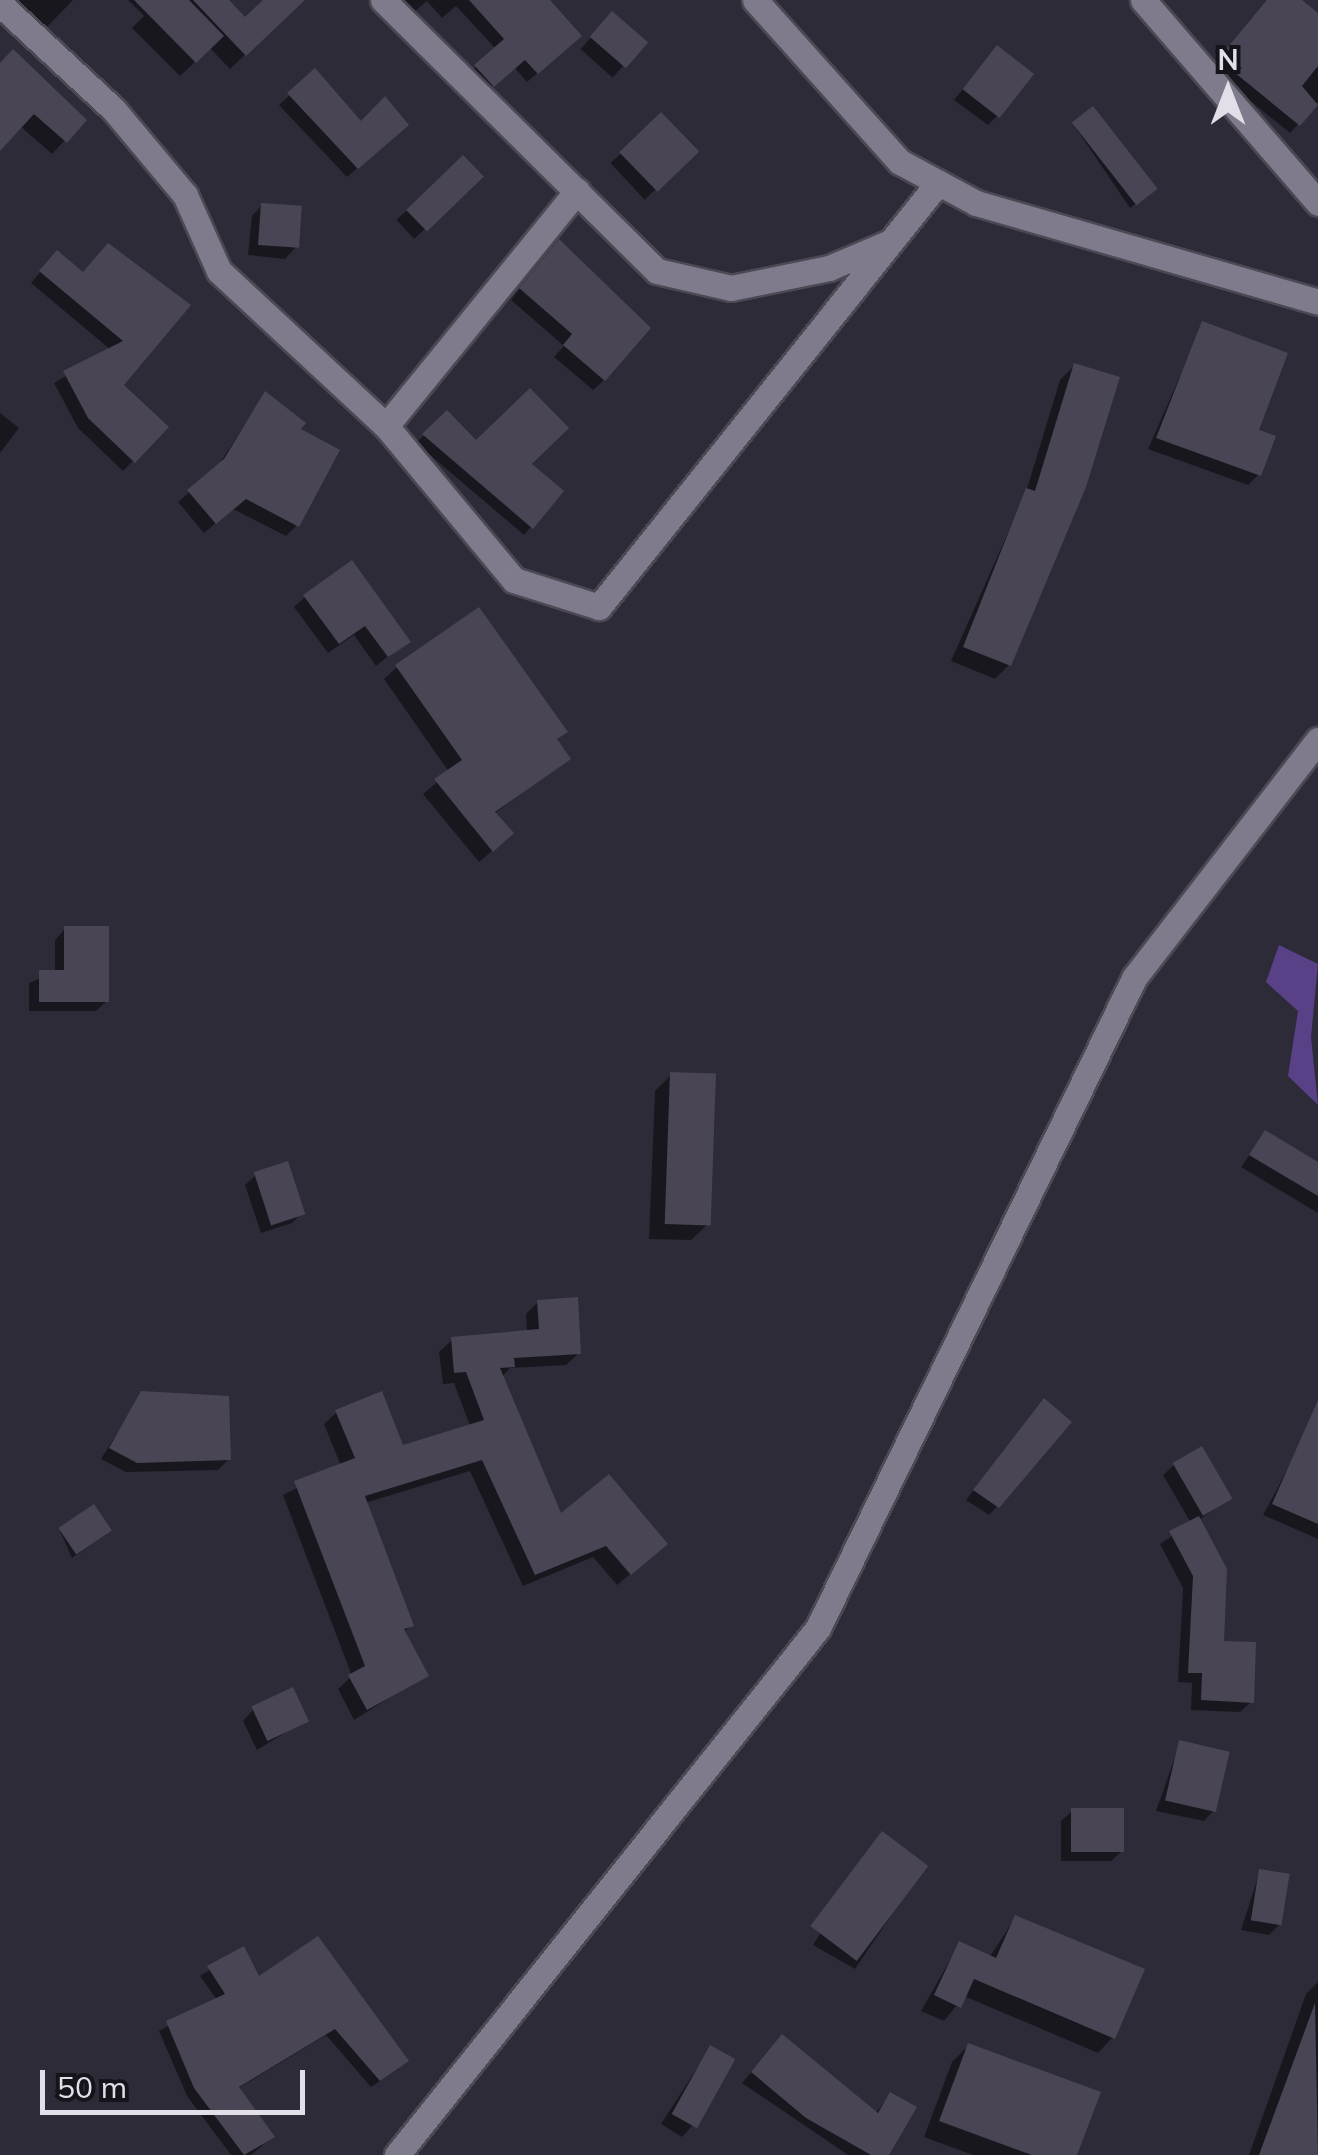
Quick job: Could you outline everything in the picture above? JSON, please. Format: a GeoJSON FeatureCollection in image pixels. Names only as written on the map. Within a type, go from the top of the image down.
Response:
{"type":"FeatureCollection","features":[{"type":"Feature","properties":{"kind":"street"},"geometry":{"type":"LineString","coordinates":[[384,0],[657,271],[731,288],[830,268],[891,242]]}},
{"type":"Feature","properties":{"kind":"street"},"geometry":{"type":"LineString","coordinates":[[754,0],[900,162],[976,203],[1318,302]]}},
{"type":"Feature","properties":{"kind":"street"},"geometry":{"type":"LineString","coordinates":[[1144,0],[1318,203]]}},
{"type":"Feature","properties":{"kind":"street"},"geometry":{"type":"LineString","coordinates":[[0,4],[114,110],[185,196],[219,271],[386,426],[514,580],[599,608],[938,182]]}},
{"type":"Feature","properties":{"kind":"street"},"geometry":{"type":"LineString","coordinates":[[386,426],[577,191]]}},
{"type":"Feature","properties":{"kind":"street"},"geometry":{"type":"LineString","coordinates":[[396,2155],[818,1628],[1134,978],[1318,740]]}},
{"type":"Feature","properties":{"kind":"shaded area"},"geometry":{"type":"Polygon","coordinates":[[[1279,945],[1318,964],[1311,1037],[1318,1105],[1288,1076],[1298,1011],[1266,982],[1279,945]]]}},
{"type":"Feature","properties":{"kind":"building"},"geometry":{"type":"Polygon","coordinates":[[[134,0],[189,0],[224,36],[196,63],[134,0]]]}},
{"type":"Feature","properties":{"kind":"building"},"geometry":{"type":"Polygon","coordinates":[[[193,0],[229,0],[245,17],[263,0],[305,0],[246,56],[193,0]]]}},
{"type":"Feature","properties":{"kind":"building"},"geometry":{"type":"Polygon","coordinates":[[[469,0],[550,0],[582,36],[538,74],[525,60],[494,87],[474,65],[504,39],[469,0]]]}},
{"type":"Feature","properties":{"kind":"building"},"geometry":{"type":"Polygon","coordinates":[[[1267,0],[1302,0],[1318,13],[1318,66],[1302,86],[1318,105],[1300,126],[1218,59],[1267,0]]]}},
{"type":"Feature","properties":{"kind":"building"},"geometry":{"type":"Polygon","coordinates":[[[612,11],[648,42],[626,68],[590,37],[612,11]]]}},
{"type":"Feature","properties":{"kind":"building"},"geometry":{"type":"Polygon","coordinates":[[[997,45],[1034,74],[1000,118],[963,89],[997,45]]]}},
{"type":"Feature","properties":{"kind":"building"},"geometry":{"type":"Polygon","coordinates":[[[13,49],[87,120],[67,143],[34,114],[0,151],[0,63],[13,49]]]}},
{"type":"Feature","properties":{"kind":"building"},"geometry":{"type":"Polygon","coordinates":[[[315,68],[361,121],[385,96],[409,125],[358,169],[287,93],[315,68]]]}},
{"type":"Feature","properties":{"kind":"building"},"geometry":{"type":"Polygon","coordinates":[[[1093,106],[1158,189],[1136,205],[1072,123],[1093,106]]]}},
{"type":"Feature","properties":{"kind":"building"},"geometry":{"type":"Polygon","coordinates":[[[661,112],[699,152],[657,192],[619,152],[661,112]]]}},
{"type":"Feature","properties":{"kind":"building"},"geometry":{"type":"Polygon","coordinates":[[[463,155],[484,177],[427,231],[406,210],[463,155]]]}},
{"type":"Feature","properties":{"kind":"building"},"geometry":{"type":"Polygon","coordinates":[[[261,203],[302,206],[299,248],[258,245],[261,203]]]}},
{"type":"Feature","properties":{"kind":"building"},"geometry":{"type":"Polygon","coordinates":[[[559,239],[651,328],[605,381],[563,345],[572,334],[519,288],[559,239]]]}},
{"type":"Feature","properties":{"kind":"building"},"geometry":{"type":"Polygon","coordinates":[[[108,243],[191,305],[124,385],[169,427],[135,463],[88,418],[63,371],[123,341],[39,271],[57,250],[83,272],[108,243]]]}},
{"type":"Feature","properties":{"kind":"building"},"geometry":{"type":"Polygon","coordinates":[[[1202,321],[1288,353],[1259,430],[1276,436],[1261,476],[1156,438],[1202,321]]]}},
{"type":"Feature","properties":{"kind":"building"},"geometry":{"type":"Polygon","coordinates":[[[1074,363],[1120,377],[1086,487],[1011,666],[963,647],[1026,488],[1035,491],[1074,363]]]}},
{"type":"Feature","properties":{"kind":"building"},"geometry":{"type":"Polygon","coordinates":[[[530,388],[569,428],[532,464],[564,491],[533,529],[422,434],[447,410],[476,440],[530,388]]]}},
{"type":"Feature","properties":{"kind":"building"},"geometry":{"type":"Polygon","coordinates":[[[265,391],[306,423],[301,429],[340,450],[299,527],[246,499],[216,524],[187,490],[224,459],[265,391]]]}},
{"type":"Feature","properties":{"kind":"building"},"geometry":{"type":"Polygon","coordinates":[[[352,560],[411,642],[388,657],[365,626],[339,644],[303,595],[352,560]]]}},
{"type":"Feature","properties":{"kind":"building"},"geometry":{"type":"Polygon","coordinates":[[[479,607],[568,732],[557,739],[571,759],[495,812],[514,833],[493,852],[434,779],[462,760],[395,665],[479,607]]]}},
{"type":"Feature","properties":{"kind":"building"},"geometry":{"type":"Polygon","coordinates":[[[64,926],[109,926],[109,1002],[39,1002],[39,970],[64,970],[64,926]]]}},
{"type":"Feature","properties":{"kind":"building"},"geometry":{"type":"Polygon","coordinates":[[[670,1072],[716,1074],[711,1226],[665,1224],[670,1072]]]}},
{"type":"Feature","properties":{"kind":"building"},"geometry":{"type":"Polygon","coordinates":[[[1265,1130],[1318,1162],[1318,1196],[1249,1155],[1265,1130]]]}},
{"type":"Feature","properties":{"kind":"building"},"geometry":{"type":"Polygon","coordinates":[[[288,1161],[305,1214],[271,1225],[254,1172],[288,1161]]]}},
{"type":"Feature","properties":{"kind":"building"},"geometry":{"type":"Polygon","coordinates":[[[578,1297],[581,1354],[514,1358],[515,1367],[500,1368],[561,1513],[609,1474],[668,1544],[631,1575],[606,1546],[535,1575],[482,1460],[365,1496],[414,1626],[404,1629],[429,1676],[367,1710],[348,1675],[365,1666],[294,1481],[355,1458],[335,1410],[382,1391],[403,1445],[484,1420],[466,1372],[454,1373],[451,1337],[539,1329],[537,1300],[578,1297]]]}},
{"type":"Feature","properties":{"kind":"building"},"geometry":{"type":"Polygon","coordinates":[[[141,1391],[229,1396],[231,1460],[137,1463],[109,1448],[141,1391]]]}},
{"type":"Feature","properties":{"kind":"building"},"geometry":{"type":"Polygon","coordinates":[[[1044,1398],[1072,1422],[999,1508],[973,1490],[1044,1398]]]}},
{"type":"Feature","properties":{"kind":"building"},"geometry":{"type":"Polygon","coordinates":[[[1318,1400],[1318,1524],[1272,1504],[1318,1400]]]}},
{"type":"Feature","properties":{"kind":"building"},"geometry":{"type":"Polygon","coordinates":[[[1202,1446],[1232,1499],[1203,1516],[1173,1463],[1202,1446]]]}},
{"type":"Feature","properties":{"kind":"building"},"geometry":{"type":"Polygon","coordinates":[[[94,1504],[112,1531],[76,1555],[58,1528],[94,1504]]]}},
{"type":"Feature","properties":{"kind":"building"},"geometry":{"type":"Polygon","coordinates":[[[1199,1516],[1227,1569],[1224,1641],[1256,1642],[1254,1703],[1201,1700],[1202,1673],[1188,1673],[1193,1576],[1169,1531],[1199,1516]]]}},
{"type":"Feature","properties":{"kind":"building"},"geometry":{"type":"Polygon","coordinates":[[[293,1687],[309,1721],[267,1741],[251,1706],[293,1687]]]}},
{"type":"Feature","properties":{"kind":"building"},"geometry":{"type":"Polygon","coordinates":[[[1179,1740],[1230,1752],[1216,1812],[1165,1800],[1179,1740]]]}},
{"type":"Feature","properties":{"kind":"building"},"geometry":{"type":"Polygon","coordinates":[[[1071,1808],[1124,1808],[1124,1852],[1071,1852],[1071,1808]]]}},
{"type":"Feature","properties":{"kind":"building"},"geometry":{"type":"Polygon","coordinates":[[[882,1831],[928,1866],[857,1961],[810,1926],[882,1831]]]}},
{"type":"Feature","properties":{"kind":"building"},"geometry":{"type":"Polygon","coordinates":[[[1259,1869],[1290,1874],[1281,1925],[1251,1920],[1259,1869]]]}},
{"type":"Feature","properties":{"kind":"building"},"geometry":{"type":"Polygon","coordinates":[[[1015,1915],[1145,1969],[1115,2039],[974,1979],[961,2008],[934,1995],[959,1941],[996,1958],[1015,1915]]]}},
{"type":"Feature","properties":{"kind":"building"},"geometry":{"type":"Polygon","coordinates":[[[318,1936],[409,2061],[380,2081],[335,2029],[239,2087],[275,2137],[244,2155],[194,2088],[166,2021],[225,1994],[207,1966],[244,1946],[259,1976],[318,1936]]]}},
{"type":"Feature","properties":{"kind":"building"},"geometry":{"type":"Polygon","coordinates":[[[1315,2003],[1318,2155],[1259,2155],[1315,2003]]]}},
{"type":"Feature","properties":{"kind":"building"},"geometry":{"type":"Polygon","coordinates":[[[782,2034],[878,2113],[890,2092],[917,2107],[889,2155],[871,2155],[806,2118],[751,2072],[782,2034]]]}},
{"type":"Feature","properties":{"kind":"building"},"geometry":{"type":"Polygon","coordinates":[[[968,2043],[1101,2092],[1077,2155],[1032,2155],[939,2121],[968,2043]]]}},
{"type":"Feature","properties":{"kind":"building"},"geometry":{"type":"Polygon","coordinates":[[[710,2045],[735,2059],[697,2128],[672,2114],[710,2045]]]}}]}
